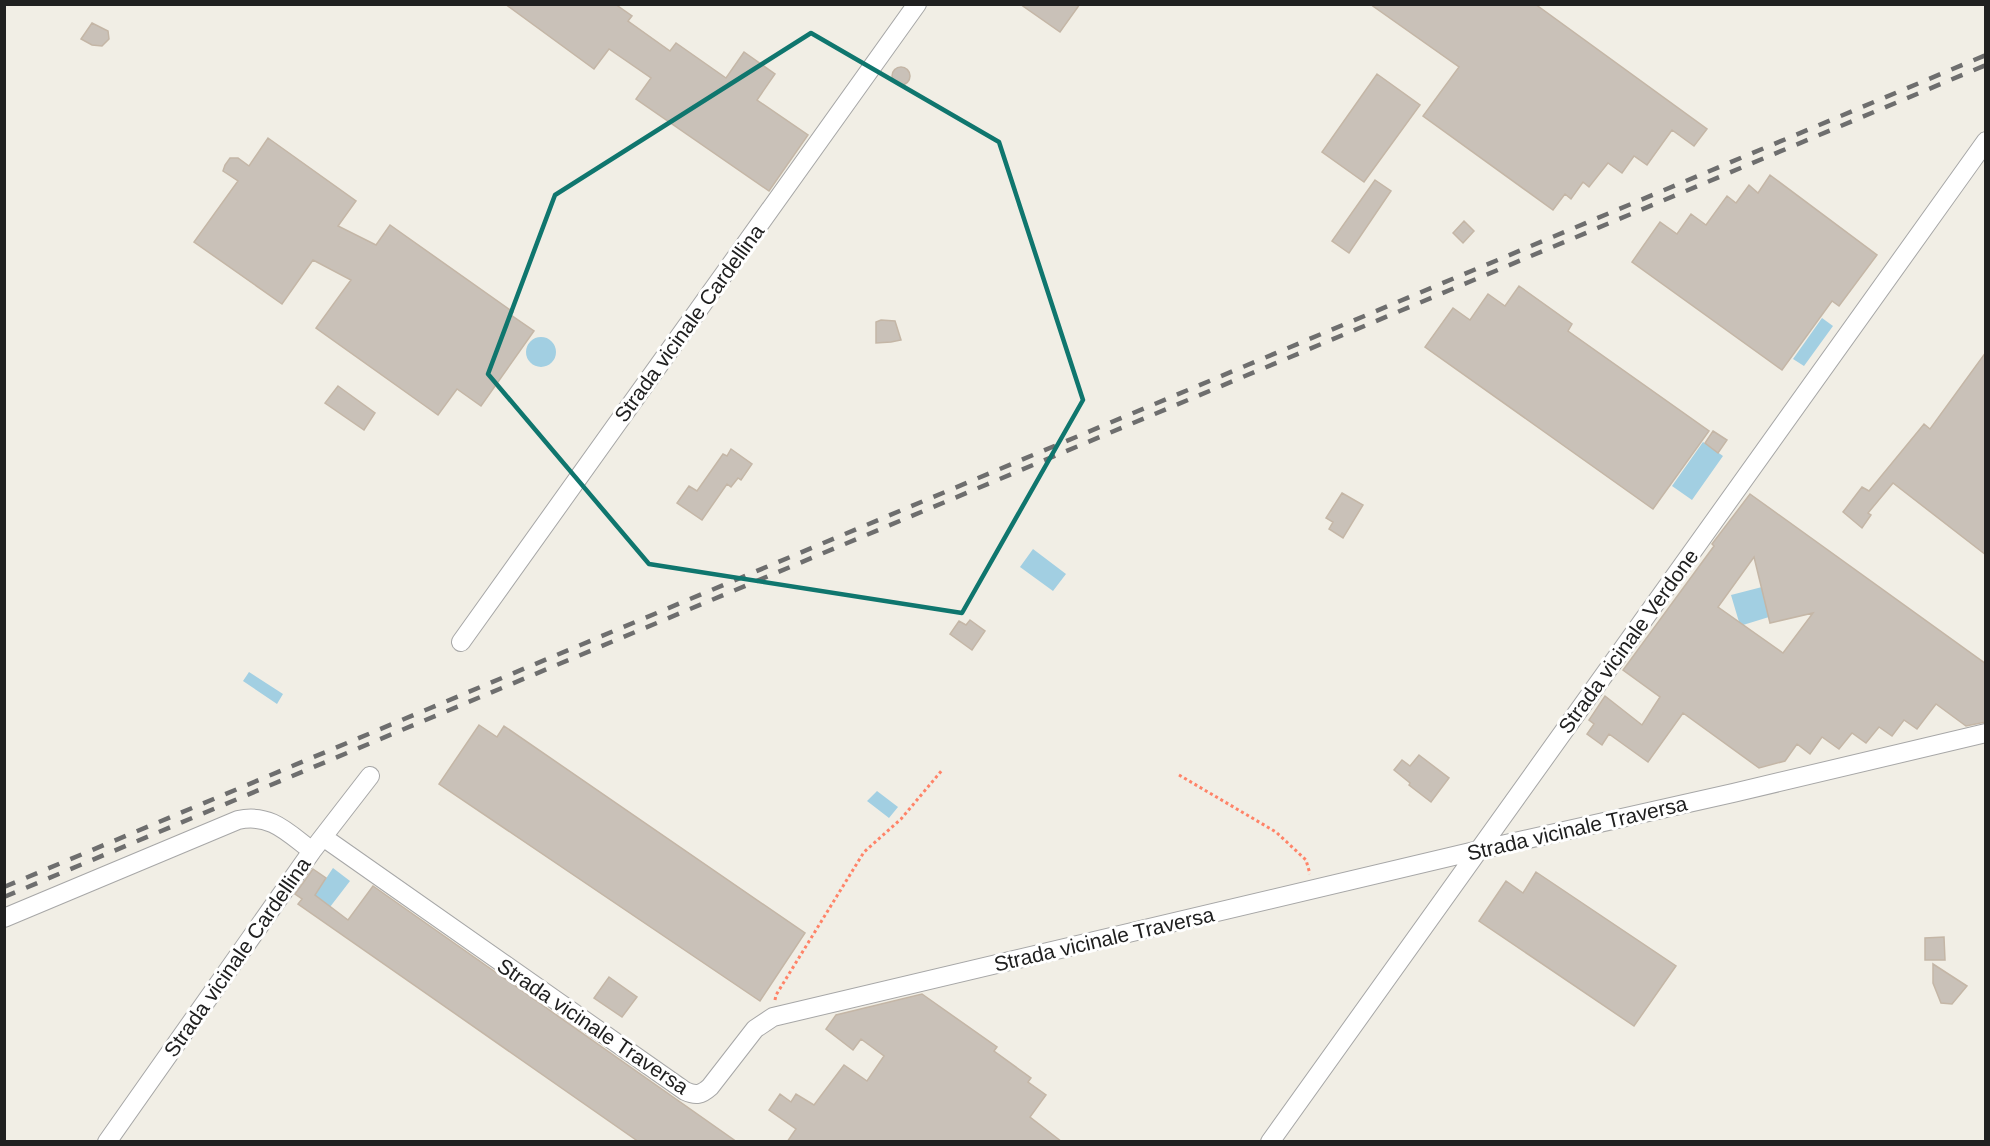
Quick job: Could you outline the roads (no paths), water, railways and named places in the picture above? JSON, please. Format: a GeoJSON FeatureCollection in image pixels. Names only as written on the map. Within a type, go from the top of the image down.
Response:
{"type":"FeatureCollection","features":[{"type":"Feature","properties":{"kind":"street","name":"Strada vicinale Cardellina"},"geometry":{"type":"LineString","coordinates":[[461,642],[917,4]]}},
{"type":"Feature","properties":{"kind":"street","name":"Strada vicinale Verdone"},"geometry":{"type":"LineString","coordinates":[[1270,1142],[1986,141]]}},
{"type":"Feature","properties":{"kind":"street","name":"Strada vicinale Traversa"},"geometry":{"type":"LineString","coordinates":[[4,918],[227,825],[250,818],[269,821],[318,844],[694,1095],[703,1094],[755,1029],[773,1017],[1986,733]]}},
{"type":"Feature","properties":{"kind":"street","name":"Strada vicinale Cardellina"},"geometry":{"type":"LineString","coordinates":[[107,1142],[318,844],[370,776]]}},
{"type":"Feature","properties":{"kind":"water"},"geometry":{"type":"Polygon","coordinates":[[[1822,318],[1833,326],[1804,366],[1793,359],[1822,318]]]}},
{"type":"Feature","properties":{"kind":"water"},"geometry":{"type":"Polygon","coordinates":[[[541,337],[547,338],[555,346],[555,358],[547,366],[541,367],[535,366],[527,358],[526,352],[527,346],[535,338],[541,337]]]}},
{"type":"Feature","properties":{"kind":"water"},"geometry":{"type":"Polygon","coordinates":[[[1703,442],[1723,456],[1692,500],[1672,486],[1703,442]]]}},
{"type":"Feature","properties":{"kind":"water"},"geometry":{"type":"Polygon","coordinates":[[[1033,549],[1066,574],[1053,591],[1020,567],[1033,549]]]}},
{"type":"Feature","properties":{"kind":"water"},"geometry":{"type":"Polygon","coordinates":[[[1762,587],[1769,617],[1743,625],[1739,622],[1731,595],[1762,587]]]}},
{"type":"Feature","properties":{"kind":"water"},"geometry":{"type":"Polygon","coordinates":[[[249,672],[283,694],[277,704],[243,681],[249,672]]]}},
{"type":"Feature","properties":{"kind":"water"},"geometry":{"type":"Polygon","coordinates":[[[877,791],[898,807],[889,818],[867,801],[877,791]]]}},
{"type":"Feature","properties":{"kind":"water"},"geometry":{"type":"Polygon","coordinates":[[[333,868],[350,881],[330,907],[315,895],[333,868]]]}},
{"type":"Feature","properties":{"kind":"railway"},"geometry":{"type":"LineString","coordinates":[[4,887],[1986,55]]}},
{"type":"Feature","properties":{"kind":"railway"},"geometry":{"type":"LineString","coordinates":[[4,897],[1986,65]]}}]}
